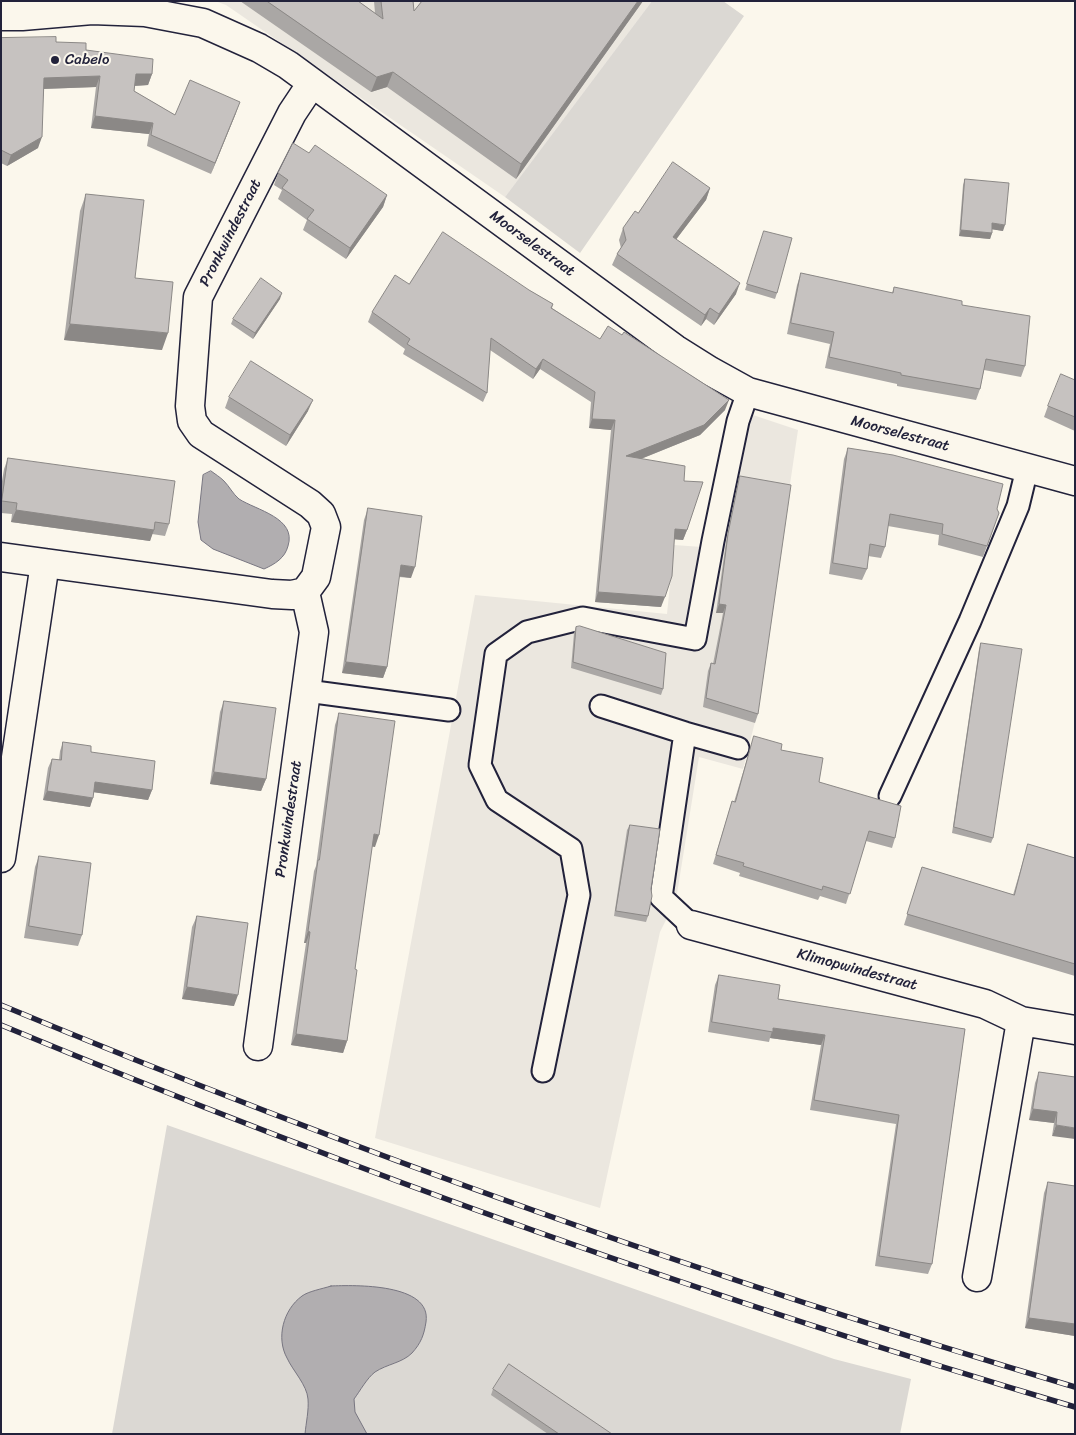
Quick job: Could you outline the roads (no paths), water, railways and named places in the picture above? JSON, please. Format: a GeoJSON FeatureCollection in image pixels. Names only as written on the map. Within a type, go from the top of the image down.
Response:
{"type":"FeatureCollection","features":[{"type":"Feature","properties":{"kind":"street","name":"Moorselestraat"},"geometry":{"type":"LineString","coordinates":[[1,16],[92,10],[136,12],[203,22],[259,48],[312,83],[675,349],[748,392],[1075,481]]}},
{"type":"Feature","properties":{"kind":"street","name":"Pronkwindestraat"},"geometry":{"type":"LineString","coordinates":[[258,1046],[314,632],[305,592],[316,577],[319,568],[326,527],[321,514],[310,504],[202,434],[192,422],[190,406],[198,297],[292,113],[312,83]]}},
{"type":"Feature","properties":{"kind":"street"},"geometry":{"type":"LineString","coordinates":[[1,557],[272,594],[292,595],[305,592]]}},
{"type":"Feature","properties":{"kind":"street"},"geometry":{"type":"LineString","coordinates":[[1,858],[45,563]]}},
{"type":"Feature","properties":{"kind":"street","name":"Klimopwindestraat"},"geometry":{"type":"LineString","coordinates":[[691,925],[985,1004],[1021,1021],[1075,1030]]}},
{"type":"Feature","properties":{"kind":"street"},"geometry":{"type":"LineString","coordinates":[[977,1277],[1021,1021]]}},
{"type":"Feature","properties":{"kind":"lane"},"geometry":{"type":"LineString","coordinates":[[543,1071],[579,894],[571,849],[497,800],[480,765],[496,654],[527,632],[583,618],[695,639],[736,430],[748,392]]}},
{"type":"Feature","properties":{"kind":"lane"},"geometry":{"type":"LineString","coordinates":[[890,796],[974,612],[1018,506],[1027,469]]}},
{"type":"Feature","properties":{"kind":"lane"},"geometry":{"type":"LineString","coordinates":[[307,691],[449,710]]}},
{"type":"Feature","properties":{"kind":"lane"},"geometry":{"type":"LineString","coordinates":[[601,706],[738,748]]}},
{"type":"Feature","properties":{"kind":"lane"},"geometry":{"type":"LineString","coordinates":[[684,733],[661,897],[691,925]]}},
{"type":"Feature","properties":{"kind":"railway"},"geometry":{"type":"LineString","coordinates":[[1,1005],[266,1111],[399,1162],[533,1210],[803,1302],[1075,1387]]}},
{"type":"Feature","properties":{"kind":"railway"},"geometry":{"type":"LineString","coordinates":[[1,1025],[266,1131],[399,1182],[533,1230],[803,1322],[938,1366],[1075,1407]]}},
{"type":"Feature","properties":{"kind":"place","name":"Cabelo"},"geometry":{"type":"Point","coordinates":[55,60]}}]}
